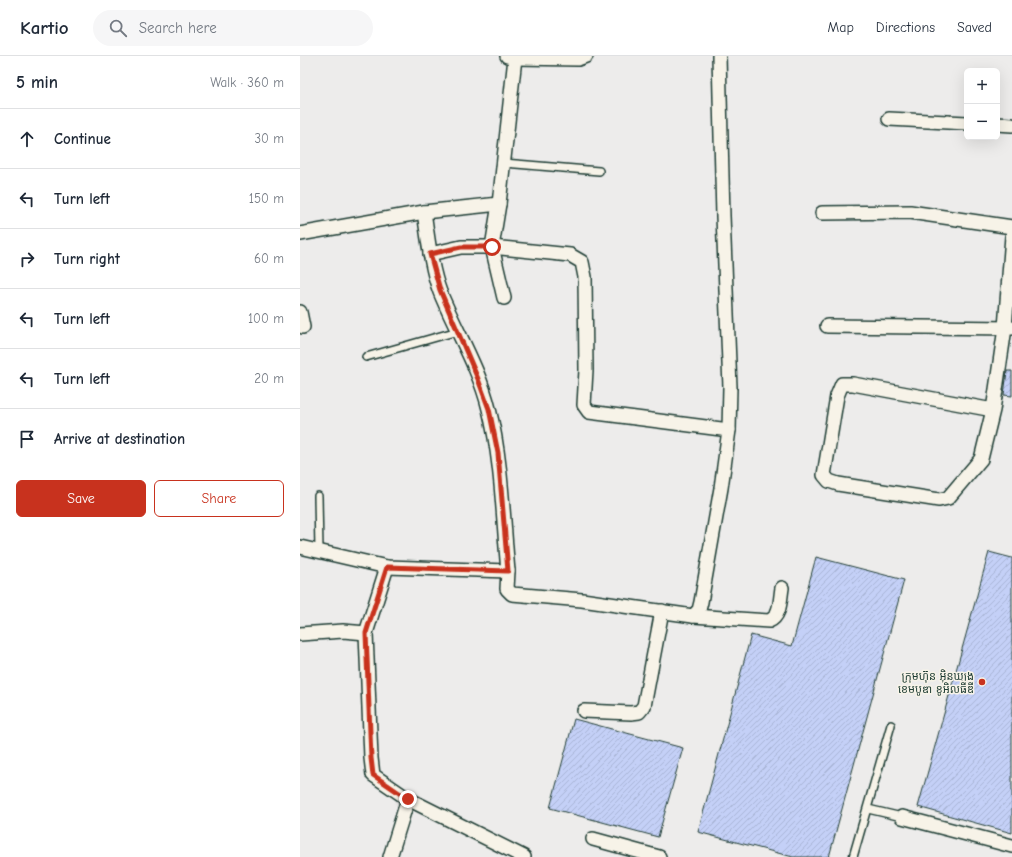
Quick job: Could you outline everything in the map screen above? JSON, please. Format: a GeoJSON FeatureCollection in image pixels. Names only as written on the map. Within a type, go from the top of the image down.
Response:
{"type":"FeatureCollection","features":[{"type":"Feature","properties":{"kind":"street"},"geometry":{"type":"LineString","coordinates":[[504,298],[492,247],[500,204],[504,164],[511,57],[578,59],[586,56]]}},
{"type":"Feature","properties":{"kind":"street"},"geometry":{"type":"LineString","coordinates":[[692,616],[699,610],[701,602],[721,488],[729,430],[730,387],[723,216],[719,56]]}},
{"type":"Feature","properties":{"kind":"street"},"geometry":{"type":"LineString","coordinates":[[888,119],[964,123]]}},
{"type":"Feature","properties":{"kind":"street"},"geometry":{"type":"LineString","coordinates":[[1000,124],[1012,125]]}},
{"type":"Feature","properties":{"kind":"street"},"geometry":{"type":"LineString","coordinates":[[300,234],[424,212],[500,204]]}},
{"type":"Feature","properties":{"kind":"street"},"geometry":{"type":"LineString","coordinates":[[424,212],[430,254],[440,290],[478,379],[489,409],[498,453],[508,571],[507,589],[512,594],[582,600],[692,616],[769,621],[775,618],[778,612],[782,588]]}},
{"type":"Feature","properties":{"kind":"street"},"geometry":{"type":"LineString","coordinates":[[822,213],[910,212],[1012,227]]}},
{"type":"Feature","properties":{"kind":"street"},"geometry":{"type":"LineString","coordinates":[[993,410],[853,384],[842,384],[837,396],[824,475],[829,481],[838,484],[939,500],[948,498],[981,459],[993,410],[1008,328],[1012,236]]}},
{"type":"Feature","properties":{"kind":"street"},"geometry":{"type":"LineString","coordinates":[[430,254],[461,247],[492,247],[570,255],[582,262],[585,277],[586,370],[584,405],[590,412],[729,430]]}},
{"type":"Feature","properties":{"kind":"street"},"geometry":{"type":"LineString","coordinates":[[300,312],[303,328]]}},
{"type":"Feature","properties":{"kind":"street"},"geometry":{"type":"LineString","coordinates":[[827,326],[1008,328]]}},
{"type":"Feature","properties":{"kind":"street"},"geometry":{"type":"LineString","coordinates":[[300,547],[387,567],[508,571]]}},
{"type":"Feature","properties":{"kind":"street"},"geometry":{"type":"LineString","coordinates":[[387,567],[366,633],[373,775],[408,799],[524,857]]}},
{"type":"Feature","properties":{"kind":"street"},"geometry":{"type":"LineString","coordinates":[[584,711],[632,713],[639,712],[644,706],[662,611]]}},
{"type":"Feature","properties":{"kind":"street"},"geometry":{"type":"LineString","coordinates":[[300,634],[343,631],[366,633]]}},
{"type":"Feature","properties":{"kind":"street"},"geometry":{"type":"LineString","coordinates":[[390,857],[408,799]]}},
{"type":"Feature","properties":{"kind":"street"},"geometry":{"type":"LineString","coordinates":[[902,817],[1012,846]]}},
{"type":"Feature","properties":{"kind":"street"},"geometry":{"type":"LineString","coordinates":[[593,839],[659,857]]}},
{"type":"Feature","properties":{"kind":"lane"},"geometry":{"type":"LineString","coordinates":[[504,164],[599,171]]}},
{"type":"Feature","properties":{"kind":"lane"},"geometry":{"type":"LineString","coordinates":[[366,357],[458,332]]}},
{"type":"Feature","properties":{"kind":"lane"},"geometry":{"type":"LineString","coordinates":[[318,496],[319,551]]}},
{"type":"Feature","properties":{"kind":"lane"},"geometry":{"type":"LineString","coordinates":[[853,857],[891,725]]}},
{"type":"Feature","properties":{"kind":"lane"},"geometry":{"type":"LineString","coordinates":[[868,809],[902,817]]}},
{"type":"Feature","properties":{"kind":"building"},"geometry":{"type":"Polygon","coordinates":[[[1007,371],[1012,371],[1012,396],[1004,395],[1007,371]]]}},
{"type":"Feature","properties":{"kind":"building","name":"ក្រុមហ៊ុន អ៊ិនឃ្យុង ខេមបូឌា ខូអិលធីឌី"},"geometry":{"type":"Polygon","coordinates":[[[989,552],[1012,558],[1012,833],[918,807],[989,552]]]}},
{"type":"Feature","properties":{"kind":"building"},"geometry":{"type":"Polygon","coordinates":[[[816,557],[904,580],[829,857],[793,857],[698,832],[751,635],[792,646],[816,557]]]}},
{"type":"Feature","properties":{"kind":"building"},"geometry":{"type":"Polygon","coordinates":[[[574,719],[683,748],[658,837],[550,808],[574,719]]]}},
{"type":"Feature","properties":{"kind":"place","name":"ក្រុមហ៊ុន អ៊ិនឃ្យុង ខេមបូឌា ខូអិលធីឌី"},"geometry":{"type":"Point","coordinates":[982,682]}},
{"type":"Feature","properties":{"kind":"route"},"geometry":{"type":"LineString","coordinates":[[408,799],[373,775],[366,633],[387,567],[508,571],[498,453],[489,409],[478,379],[440,290],[430,254],[461,247],[492,247]]}}]}
